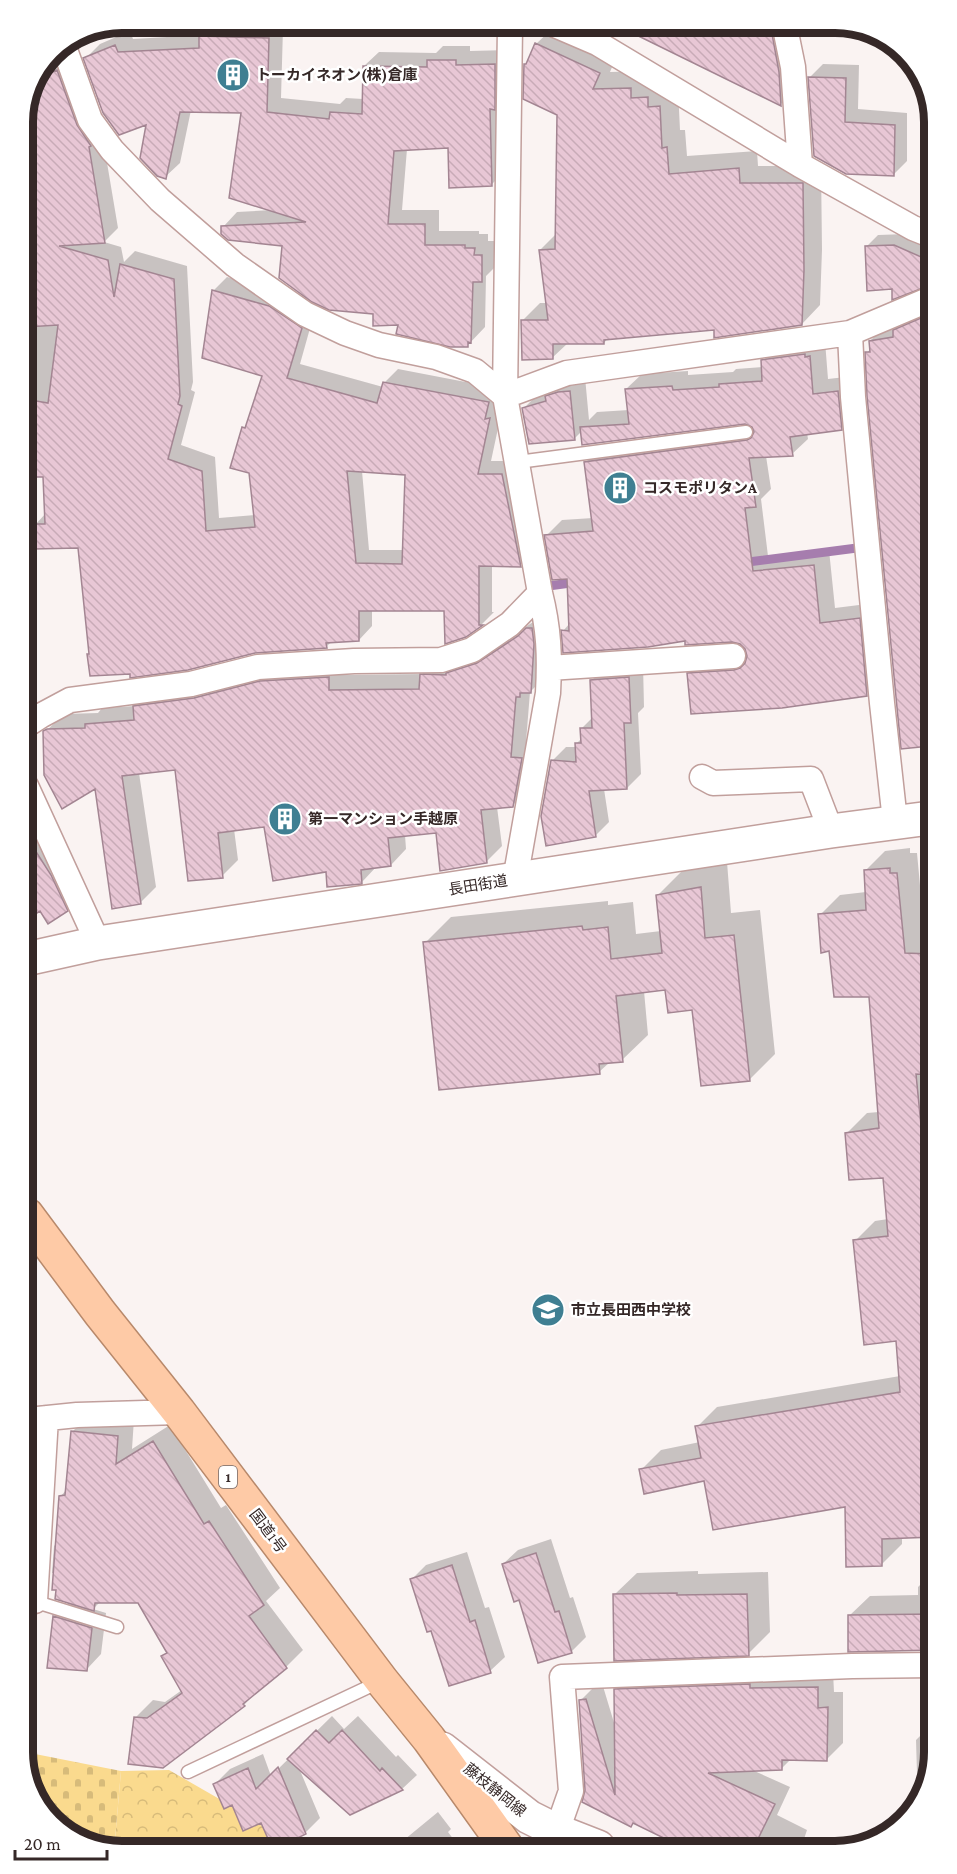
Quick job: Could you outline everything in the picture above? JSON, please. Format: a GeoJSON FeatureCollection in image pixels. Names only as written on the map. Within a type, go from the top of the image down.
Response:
{"type":"FeatureCollection","features":[{"type":"Feature","properties":{"kind":"highway","name":"国道1号"},"geometry":{"type":"LineString","coordinates":[[33,1223],[382,1681],[429,1739],[502,1841]]}},
{"type":"Feature","properties":{"kind":"main road","name":"長田街道"},"geometry":{"type":"LineString","coordinates":[[33,957],[98,943],[895,821],[924,819]]}},
{"type":"Feature","properties":{"kind":"main road","name":"藤枝静岡線"},"geometry":{"type":"LineString","coordinates":[[429,1739],[529,1817],[583,1841]]}},
{"type":"Feature","properties":{"kind":"street"},"geometry":{"type":"LineString","coordinates":[[510,33],[505,396],[540,593],[548,624],[549,668],[548,693],[515,880]]}},
{"type":"Feature","properties":{"kind":"street"},"geometry":{"type":"LineString","coordinates":[[786,33],[793,67],[800,165]]}},
{"type":"Feature","properties":{"kind":"street"},"geometry":{"type":"LineString","coordinates":[[596,34],[800,165],[924,232]]}},
{"type":"Feature","properties":{"kind":"street"},"geometry":{"type":"LineString","coordinates":[[66,53],[90,120],[112,150],[160,200],[235,266],[304,314],[345,333],[379,345],[436,357],[475,370],[505,396]]}},
{"type":"Feature","properties":{"kind":"street"},"geometry":{"type":"LineString","coordinates":[[505,396],[567,373],[850,333],[924,302]]}},
{"type":"Feature","properties":{"kind":"street"},"geometry":{"type":"LineString","coordinates":[[850,333],[853,397],[895,821]]}},
{"type":"Feature","properties":{"kind":"street"},"geometry":{"type":"LineString","coordinates":[[33,720],[70,700],[191,684],[258,667],[354,661],[441,660],[472,651],[510,624],[540,593]]}},
{"type":"Feature","properties":{"kind":"street"},"geometry":{"type":"LineString","coordinates":[[549,668],[734,657]]}},
{"type":"Feature","properties":{"kind":"street"},"geometry":{"type":"LineString","coordinates":[[702,777],[713,783],[811,779],[831,831]]}},
{"type":"Feature","properties":{"kind":"street"},"geometry":{"type":"LineString","coordinates":[[33,801],[98,943]]}},
{"type":"Feature","properties":{"kind":"street"},"geometry":{"type":"LineString","coordinates":[[33,1564],[37,1419],[77,1415],[179,1412]]}},
{"type":"Feature","properties":{"kind":"street"},"geometry":{"type":"LineString","coordinates":[[557,1831],[571,1791],[562,1677],[840,1666],[924,1665]]}},
{"type":"Feature","properties":{"kind":"lane"},"geometry":{"type":"LineString","coordinates":[[518,462],[746,432]]}},
{"type":"Feature","properties":{"kind":"lane"},"geometry":{"type":"LineString","coordinates":[[33,1600],[117,1627]]}},
{"type":"Feature","properties":{"kind":"lane"},"geometry":{"type":"LineString","coordinates":[[188,1772],[382,1681]]}},
{"type":"Feature","properties":{"kind":"green space"},"geometry":{"type":"Polygon","coordinates":[[[33,1754],[121,1771],[115,1841],[83,1832],[63,1819],[51,1806],[40,1786],[33,1754]]]}},
{"type":"Feature","properties":{"kind":"green space"},"geometry":{"type":"Polygon","coordinates":[[[169,1770],[242,1812],[283,1841],[115,1841],[121,1771],[169,1770]]]}},
{"type":"Feature","properties":{"kind":"building"},"geometry":{"type":"Polygon","coordinates":[[[632,33],[772,33],[779,72],[781,106],[632,33]]]}},
{"type":"Feature","properties":{"kind":"building"},"geometry":{"type":"Polygon","coordinates":[[[199,36],[269,38],[267,112],[329,119],[330,112],[362,114],[363,66],[427,67],[427,60],[456,60],[456,65],[495,64],[495,110],[490,109],[492,186],[449,188],[448,148],[394,151],[388,224],[425,224],[425,245],[465,245],[465,248],[475,248],[474,255],[482,255],[482,282],[473,282],[471,343],[468,342],[468,347],[450,347],[396,334],[398,325],[373,326],[373,314],[329,310],[312,302],[279,278],[282,246],[228,240],[221,234],[221,226],[306,222],[229,198],[241,113],[180,112],[166,179],[157,176],[140,158],[146,125],[119,135],[103,113],[83,58],[115,45],[118,52],[199,48],[199,36]]]}},
{"type":"Feature","properties":{"kind":"building"},"geometry":{"type":"Polygon","coordinates":[[[535,43],[600,73],[593,89],[631,88],[631,98],[648,97],[648,107],[660,106],[662,148],[667,147],[669,174],[739,168],[740,183],[803,183],[802,325],[714,338],[714,330],[604,340],[604,344],[553,344],[553,359],[522,360],[521,320],[548,320],[539,250],[555,249],[557,115],[523,99],[524,64],[535,43]]]}},
{"type":"Feature","properties":{"kind":"building"},"geometry":{"type":"Polygon","coordinates":[[[57,70],[77,125],[91,146],[89,147],[105,243],[59,246],[108,260],[114,297],[120,264],[174,279],[180,396],[178,404],[182,406],[168,459],[202,471],[206,531],[255,527],[249,473],[230,468],[242,427],[245,428],[262,376],[202,358],[212,290],[269,306],[302,328],[287,378],[377,403],[383,382],[489,402],[485,419],[490,418],[478,474],[502,474],[521,567],[479,566],[479,625],[483,625],[466,637],[445,644],[444,611],[359,611],[359,641],[326,643],[327,648],[255,653],[188,670],[130,678],[130,674],[90,676],[78,548],[34,549],[33,524],[45,524],[43,477],[33,477],[33,400],[48,403],[58,325],[33,327],[33,116],[42,83],[47,74],[57,70]],[[347,471],[356,563],[402,564],[405,475],[347,471]]]}},
{"type":"Feature","properties":{"kind":"building"},"geometry":{"type":"Polygon","coordinates":[[[808,77],[846,78],[845,122],[895,125],[894,176],[846,174],[814,156],[808,77]]]}},
{"type":"Feature","properties":{"kind":"building"},"geometry":{"type":"Polygon","coordinates":[[[894,245],[924,258],[924,288],[892,300],[892,289],[867,291],[865,246],[894,245]]]}},
{"type":"Feature","properties":{"kind":"building"},"geometry":{"type":"Polygon","coordinates":[[[924,317],[924,747],[901,749],[867,396],[865,352],[870,352],[869,341],[893,337],[893,330],[924,317]]]}},
{"type":"Feature","properties":{"kind":"building"},"geometry":{"type":"Polygon","coordinates":[[[805,354],[805,357],[810,356],[813,394],[838,391],[842,430],[790,437],[793,456],[749,458],[756,507],[745,508],[753,571],[814,565],[820,623],[860,618],[867,696],[782,708],[691,714],[687,673],[740,668],[747,656],[740,644],[732,642],[685,645],[685,641],[648,647],[563,653],[561,630],[569,631],[567,579],[552,580],[544,535],[593,531],[584,462],[747,440],[754,432],[752,427],[745,424],[582,445],[580,427],[629,424],[625,389],[672,386],[673,390],[762,381],[761,360],[805,354]]]}},
{"type":"Feature","properties":{"kind":"building"},"geometry":{"type":"Polygon","coordinates":[[[570,391],[575,440],[529,444],[522,408],[546,401],[545,396],[570,391]]]}},
{"type":"Feature","properties":{"kind":"building"},"geometry":{"type":"Polygon","coordinates":[[[526,628],[532,628],[534,644],[531,693],[520,693],[520,697],[516,697],[511,757],[522,758],[513,807],[481,810],[487,863],[440,871],[436,833],[388,838],[391,866],[361,870],[362,884],[327,887],[326,872],[273,881],[264,827],[218,833],[223,878],[188,881],[175,770],[122,776],[141,904],[112,909],[95,789],[62,809],[44,775],[43,731],[47,729],[85,728],[85,724],[134,720],[133,706],[194,698],[260,681],[329,677],[329,690],[419,689],[420,674],[446,675],[446,673],[477,663],[518,636],[526,628]]]}},
{"type":"Feature","properties":{"kind":"building"},"geometry":{"type":"Polygon","coordinates":[[[629,677],[631,723],[624,723],[627,789],[589,791],[596,837],[546,846],[541,816],[551,760],[576,762],[575,743],[581,743],[580,728],[592,728],[590,680],[629,677]]]}},
{"type":"Feature","properties":{"kind":"building"},"geometry":{"type":"Polygon","coordinates":[[[33,847],[51,875],[68,911],[48,924],[40,911],[33,916],[33,847]]]}},
{"type":"Feature","properties":{"kind":"building"},"geometry":{"type":"Polygon","coordinates":[[[890,868],[890,873],[897,873],[905,953],[924,954],[924,1075],[916,1074],[924,1156],[924,1537],[882,1539],[882,1566],[846,1567],[845,1507],[713,1530],[704,1481],[644,1494],[639,1469],[701,1458],[695,1426],[900,1392],[896,1341],[864,1345],[853,1240],[888,1236],[883,1178],[849,1180],[845,1133],[879,1128],[869,997],[834,997],[829,951],[821,953],[818,914],[866,910],[864,870],[890,868]]]}},
{"type":"Feature","properties":{"kind":"building"},"geometry":{"type":"Polygon","coordinates":[[[701,887],[705,938],[734,935],[750,1081],[701,1086],[692,1010],[668,1013],[665,990],[616,996],[623,1062],[599,1064],[600,1074],[439,1090],[423,942],[582,926],[583,930],[608,927],[611,959],[662,953],[656,895],[701,887]]]}},
{"type":"Feature","properties":{"kind":"building"},"geometry":{"type":"Polygon","coordinates":[[[71,1431],[118,1436],[116,1464],[153,1441],[204,1524],[209,1521],[264,1605],[249,1616],[287,1668],[243,1704],[245,1706],[163,1768],[128,1764],[134,1717],[147,1718],[182,1693],[161,1656],[167,1653],[138,1603],[95,1603],[94,1611],[55,1599],[56,1590],[52,1590],[59,1496],[65,1495],[71,1431]]]}},
{"type":"Feature","properties":{"kind":"building"},"geometry":{"type":"Polygon","coordinates":[[[536,1553],[555,1612],[559,1611],[572,1653],[538,1663],[519,1600],[514,1602],[502,1564],[536,1553]]]}},
{"type":"Feature","properties":{"kind":"building"},"geometry":{"type":"Polygon","coordinates":[[[452,1565],[470,1622],[475,1620],[491,1673],[449,1686],[431,1631],[427,1632],[410,1579],[452,1565]]]}},
{"type":"Feature","properties":{"kind":"building"},"geometry":{"type":"Polygon","coordinates":[[[677,1593],[677,1595],[747,1594],[749,1656],[614,1661],[613,1594],[677,1593]]]}},
{"type":"Feature","properties":{"kind":"building"},"geometry":{"type":"Polygon","coordinates":[[[924,1614],[924,1650],[848,1652],[848,1615],[924,1614]]]}},
{"type":"Feature","properties":{"kind":"building"},"geometry":{"type":"Polygon","coordinates":[[[53,1616],[92,1628],[87,1671],[47,1668],[53,1616]]]}},
{"type":"Feature","properties":{"kind":"building"},"geometry":{"type":"Polygon","coordinates":[[[750,1684],[750,1688],[818,1687],[818,1708],[828,1707],[827,1761],[782,1760],[782,1770],[708,1773],[775,1804],[757,1841],[670,1841],[633,1823],[631,1827],[582,1802],[585,1790],[579,1700],[586,1699],[615,1795],[614,1689],[750,1684]]]}},
{"type":"Feature","properties":{"kind":"building"},"geometry":{"type":"Polygon","coordinates":[[[316,1730],[329,1743],[342,1730],[380,1771],[382,1768],[403,1790],[350,1815],[287,1759],[316,1730]]]}},
{"type":"Feature","properties":{"kind":"building"},"geometry":{"type":"Polygon","coordinates":[[[278,1767],[306,1834],[292,1841],[269,1841],[261,1823],[243,1831],[232,1805],[224,1809],[213,1784],[248,1768],[256,1789],[278,1767]]]}},
{"type":"Feature","properties":{"kind":"waterway"},"geometry":{"type":"LineString","coordinates":[[740,563],[857,548]]}},
{"type":"Feature","properties":{"kind":"waterway"},"geometry":{"type":"LineString","coordinates":[[541,587],[578,582]]}},
{"type":"Feature","properties":{"kind":"place","name":"トーカイネオン(株)倉庫"},"geometry":{"type":"Point","coordinates":[233,75]}},
{"type":"Feature","properties":{"kind":"place","name":"コスモポリタンA"},"geometry":{"type":"Point","coordinates":[620,488]}},
{"type":"Feature","properties":{"kind":"place","name":"第一マンション手越原"},"geometry":{"type":"Point","coordinates":[285,819]}},
{"type":"Feature","properties":{"kind":"place","name":"市立長田西中学校"},"geometry":{"type":"Point","coordinates":[548,1310]}}]}
